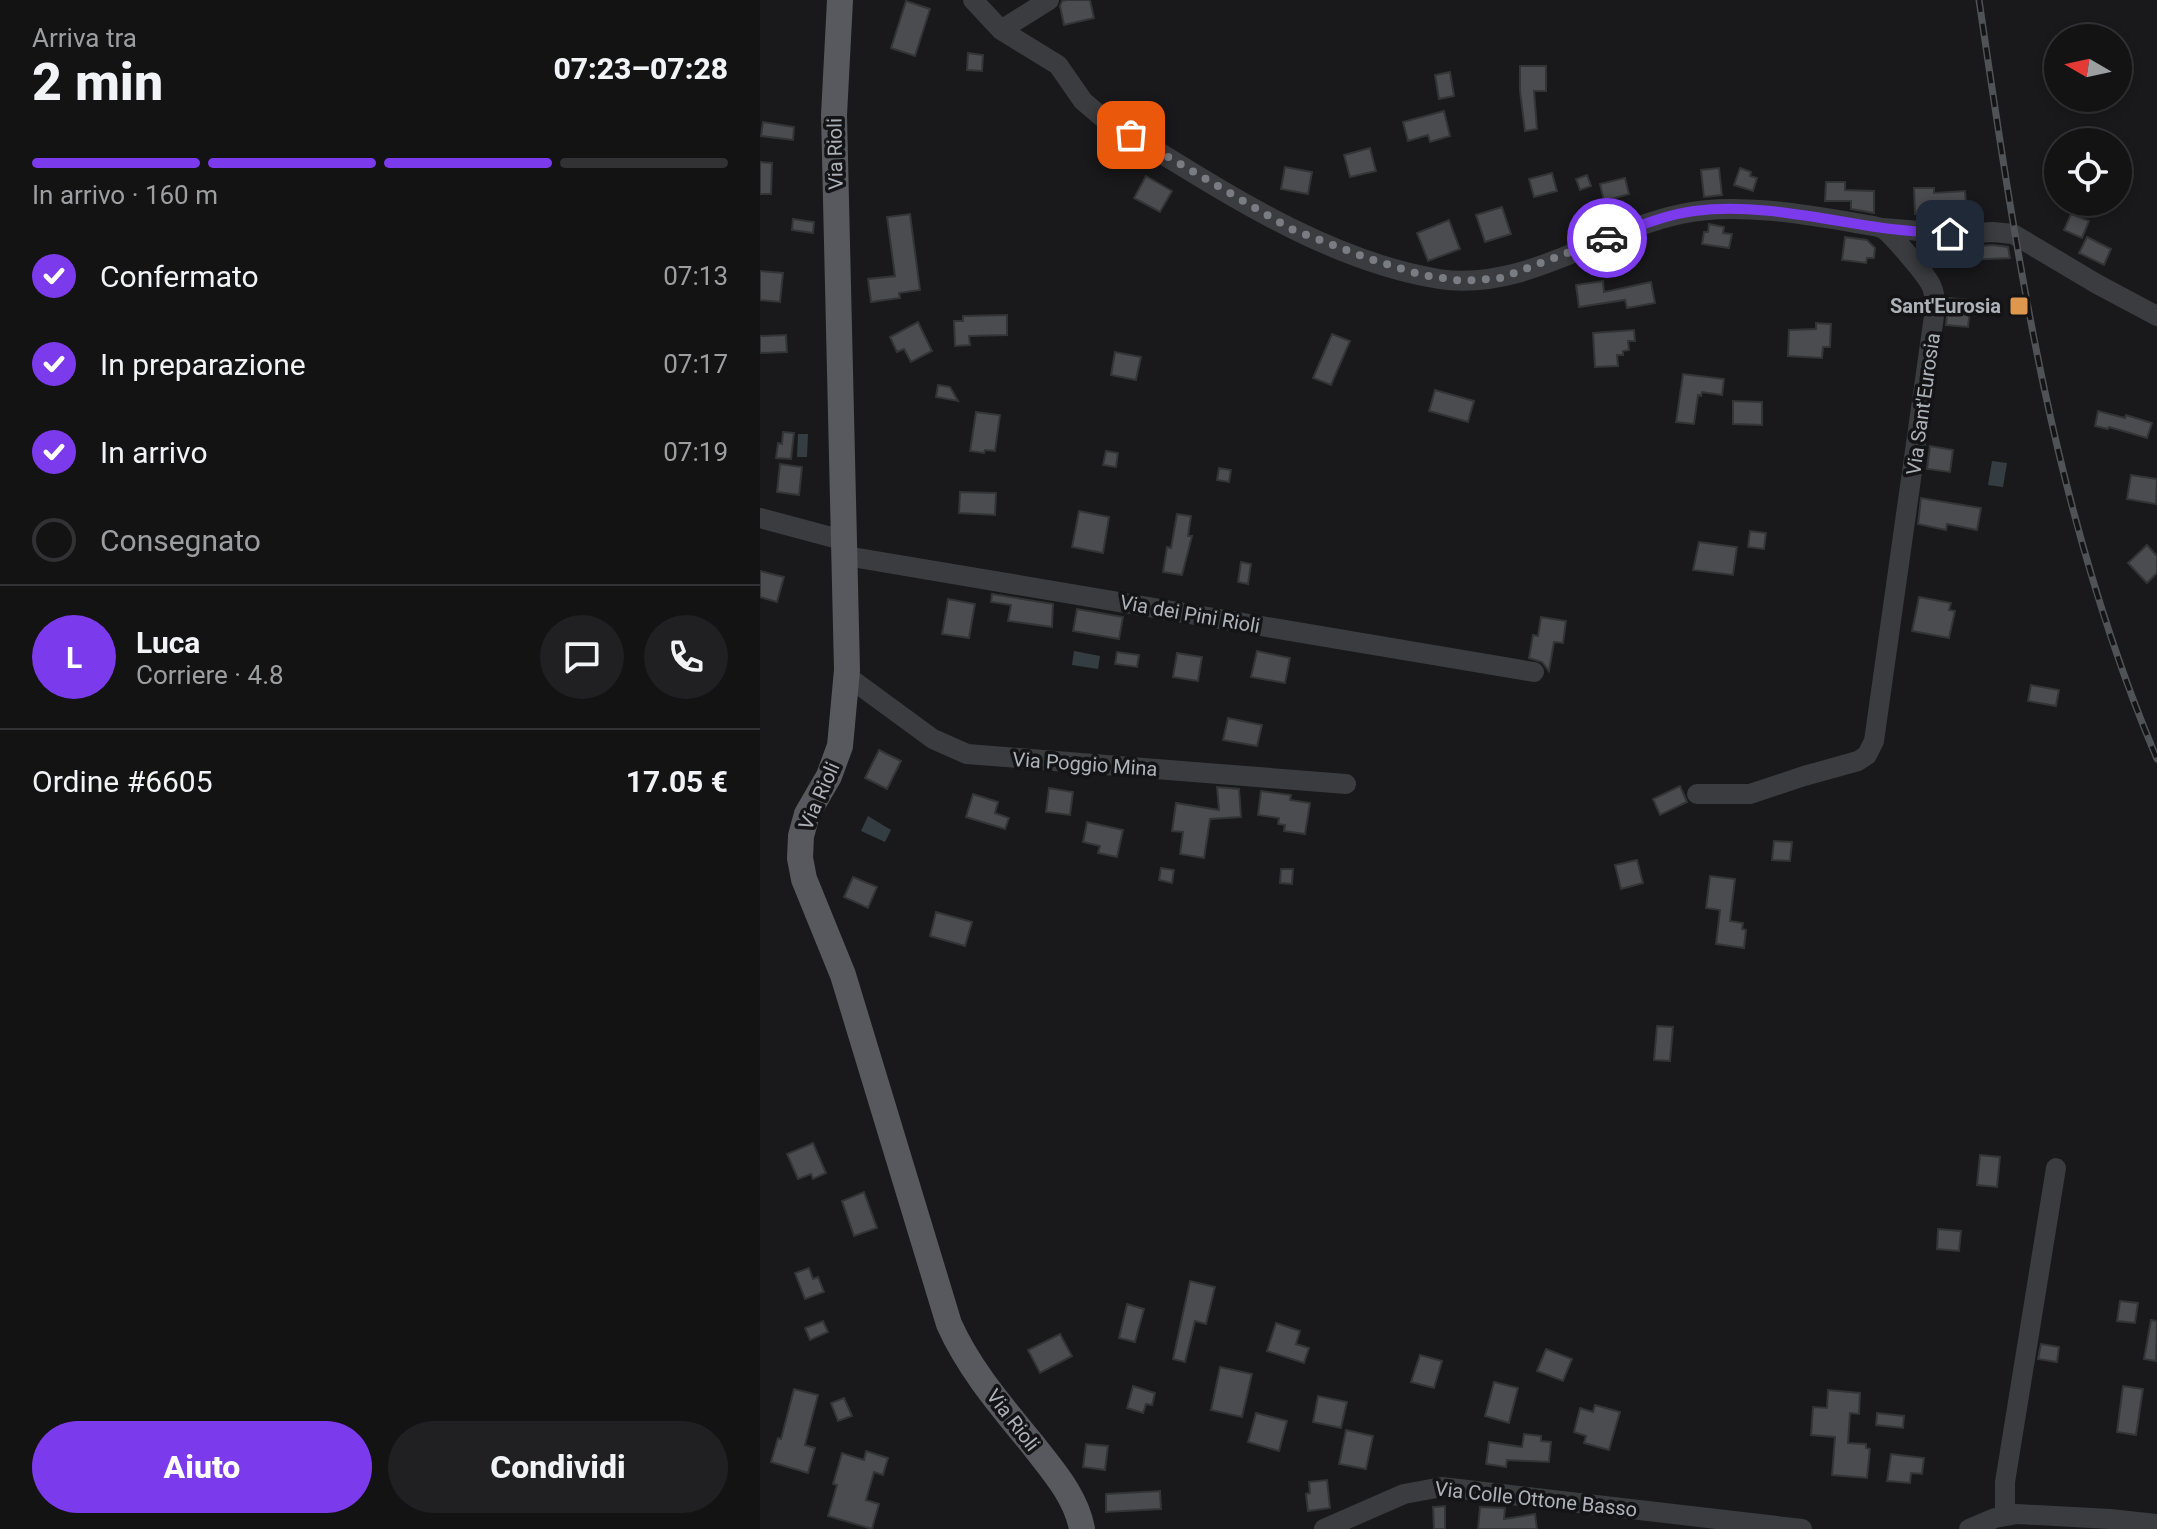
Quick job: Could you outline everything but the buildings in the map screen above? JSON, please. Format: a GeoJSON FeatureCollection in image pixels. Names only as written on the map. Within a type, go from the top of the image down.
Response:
{"type":"FeatureCollection","features":[{"type":"Feature","properties":{"kind":"main road","name":"Via Rioli"},"geometry":{"type":"LineString","coordinates":[[840,0],[834,115],[847,676],[840,746],[829,776],[807,814],[801,836],[799,852],[802,872],[843,975],[949,1324],[984,1383],[1060,1480],[1075,1504],[1082,1529]]}},
{"type":"Feature","properties":{"kind":"street"},"geometry":{"type":"LineString","coordinates":[[973,0],[1001,30],[1058,65],[1080,97],[1095,112],[1261,213],[1326,244],[1422,275],[1463,281],[1501,278],[1652,221],[1700,211],[1796,215],[1883,228],[1957,234],[2013,234],[2157,316]]}},
{"type":"Feature","properties":{"kind":"street"},"geometry":{"type":"LineString","coordinates":[[1001,30],[1049,0]]}},
{"type":"Feature","properties":{"kind":"street","name":"Via Sant'Eurosia"},"geometry":{"type":"LineString","coordinates":[[1697,794],[1750,794],[1854,763],[1867,755],[1874,741],[1935,309],[1929,281],[1883,228]]}},
{"type":"Feature","properties":{"kind":"street","name":"Via dei Pini Rioli"},"geometry":{"type":"LineString","coordinates":[[760,518],[846,548],[1534,672]]}},
{"type":"Feature","properties":{"kind":"street","name":"Via Poggio Mina"},"geometry":{"type":"LineString","coordinates":[[847,676],[933,739],[954,750],[974,755],[1346,784]]}},
{"type":"Feature","properties":{"kind":"street"},"geometry":{"type":"LineString","coordinates":[[2005,1516],[2005,1482],[2056,1168]]}},
{"type":"Feature","properties":{"kind":"street","name":"Via Colle Ottone Basso"},"geometry":{"type":"LineString","coordinates":[[1324,1529],[1404,1494],[1442,1487],[1802,1529]]}},
{"type":"Feature","properties":{"kind":"street"},"geometry":{"type":"LineString","coordinates":[[1969,1529],[2005,1516],[2110,1519],[2157,1524]]}},
{"type":"Feature","properties":{"kind":"shaded area"},"geometry":{"type":"Polygon","coordinates":[[[798,434],[808,434],[807,457],[797,457],[798,434]]]}},
{"type":"Feature","properties":{"kind":"shaded area"},"geometry":{"type":"Polygon","coordinates":[[[1992,461],[2007,463],[2003,487],[1988,485],[1992,461]]]}},
{"type":"Feature","properties":{"kind":"shaded area"},"geometry":{"type":"Polygon","coordinates":[[[1074,651],[1100,656],[1098,669],[1072,665],[1074,651]]]}},
{"type":"Feature","properties":{"kind":"shaded area"},"geometry":{"type":"Polygon","coordinates":[[[868,816],[891,830],[885,842],[861,831],[868,816]]]}},
{"type":"Feature","properties":{"kind":"railway"},"geometry":{"type":"LineString","coordinates":[[1979,0],[2025,290],[2065,480],[2121,667],[2157,759]]}},
{"type":"Feature","properties":{"kind":"way so far"},"geometry":{"type":"LineString","coordinates":[[1131,135],[1291,229],[1326,244],[1422,275],[1463,281],[1501,278],[1607,238]]}},
{"type":"Feature","properties":{"kind":"place","name":"Sant'Eurosia"},"geometry":{"type":"Point","coordinates":[2019,306]}},
{"type":"Feature","properties":{"kind":"route"},"geometry":{"type":"LineString","coordinates":[[1607,238],[1652,221],[1690,212],[1717,210],[1817,217],[1883,228],[1950,234]]}}]}
